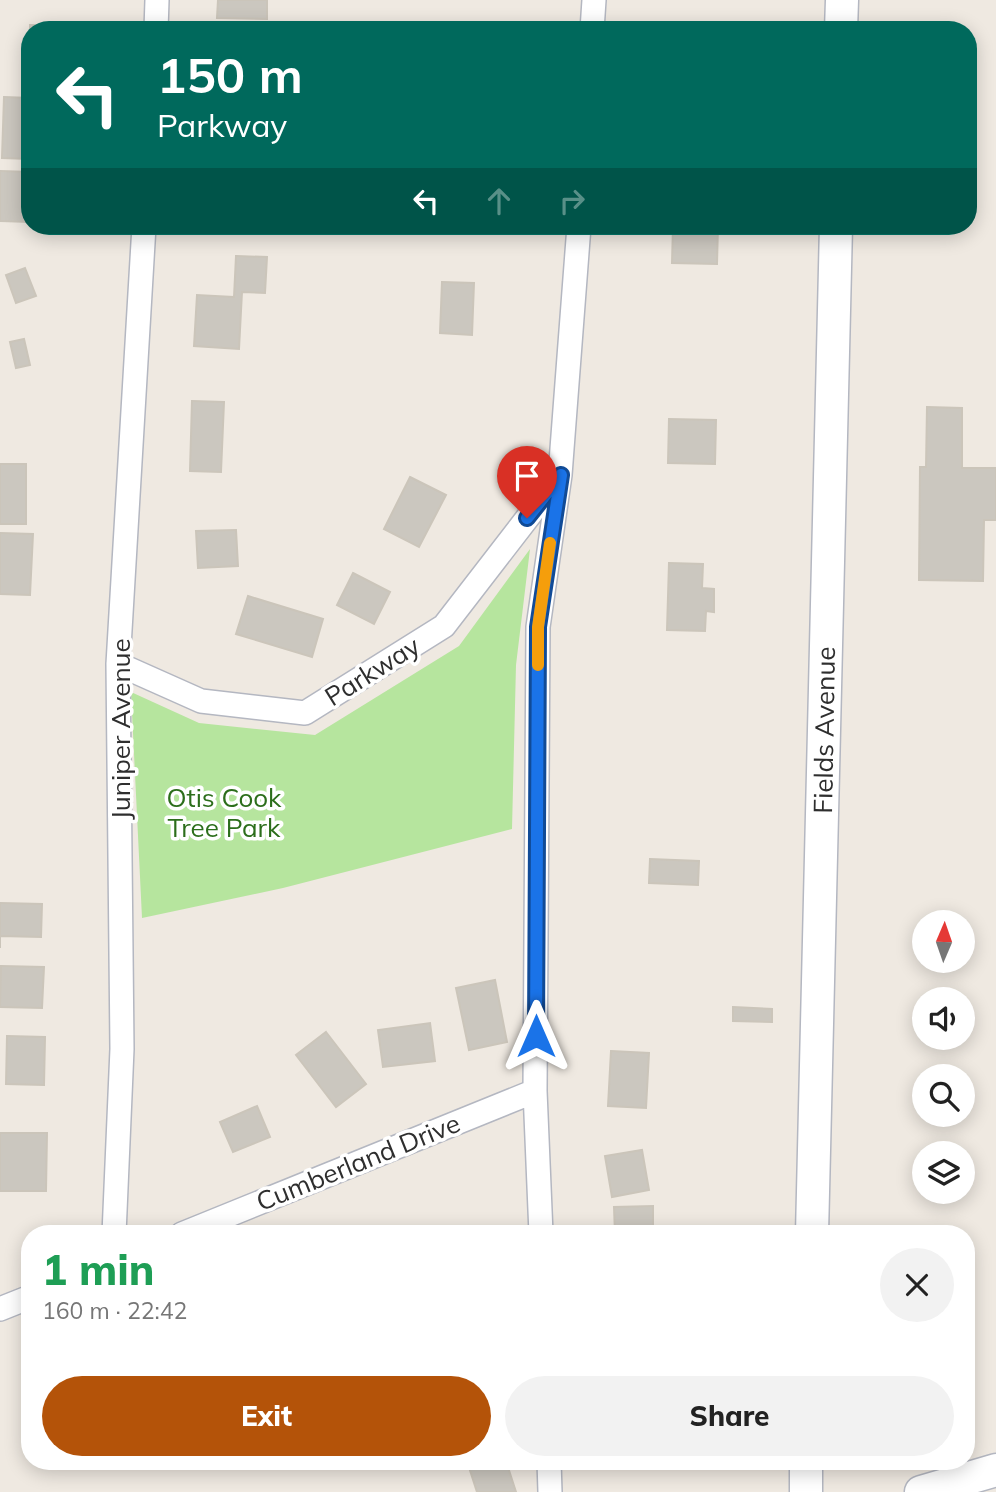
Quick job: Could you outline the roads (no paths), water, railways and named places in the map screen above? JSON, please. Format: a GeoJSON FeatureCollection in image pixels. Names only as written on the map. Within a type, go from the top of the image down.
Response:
{"type":"FeatureCollection","features":[{"type":"Feature","properties":{"kind":"street"},"geometry":{"type":"LineString","coordinates":[[156,21],[157,0]]}},
{"type":"Feature","properties":{"kind":"street"},"geometry":{"type":"LineString","coordinates":[[593,21],[594,0]]}},
{"type":"Feature","properties":{"kind":"street"},"geometry":{"type":"LineString","coordinates":[[841,21],[842,0]]}},
{"type":"Feature","properties":{"kind":"street","name":"Juniper Avenue"},"geometry":{"type":"LineString","coordinates":[[114,1225],[122,1049],[118,664],[143,235]]}},
{"type":"Feature","properties":{"kind":"street"},"geometry":{"type":"LineString","coordinates":[[541,1225],[535,1091],[538,627],[561,475],[578,235]]}},
{"type":"Feature","properties":{"kind":"street","name":"Fields Avenue"},"geometry":{"type":"LineString","coordinates":[[812,1225],[836,235]]}},
{"type":"Feature","properties":{"kind":"street","name":"Parkway"},"geometry":{"type":"LineString","coordinates":[[118,664],[201,701],[305,713],[444,626],[561,475]]}},
{"type":"Feature","properties":{"kind":"street","name":"Cumberland Drive"},"geometry":{"type":"LineString","coordinates":[[204,1225],[535,1091]]}},
{"type":"Feature","properties":{"kind":"street"},"geometry":{"type":"LineString","coordinates":[[0,1309],[21,1301]]}},
{"type":"Feature","properties":{"kind":"street"},"geometry":{"type":"LineString","coordinates":[[549,1470],[550,1492]]}},
{"type":"Feature","properties":{"kind":"street"},"geometry":{"type":"LineString","coordinates":[[806,1470],[806,1492]]}},
{"type":"Feature","properties":{"kind":"street"},"geometry":{"type":"LineString","coordinates":[[921,1492],[996,1471]]}},
{"type":"Feature","properties":{"kind":"park label","name":"Otis Cook Tree Park"},"geometry":{"type":"Point","coordinates":[224,812]}}]}
